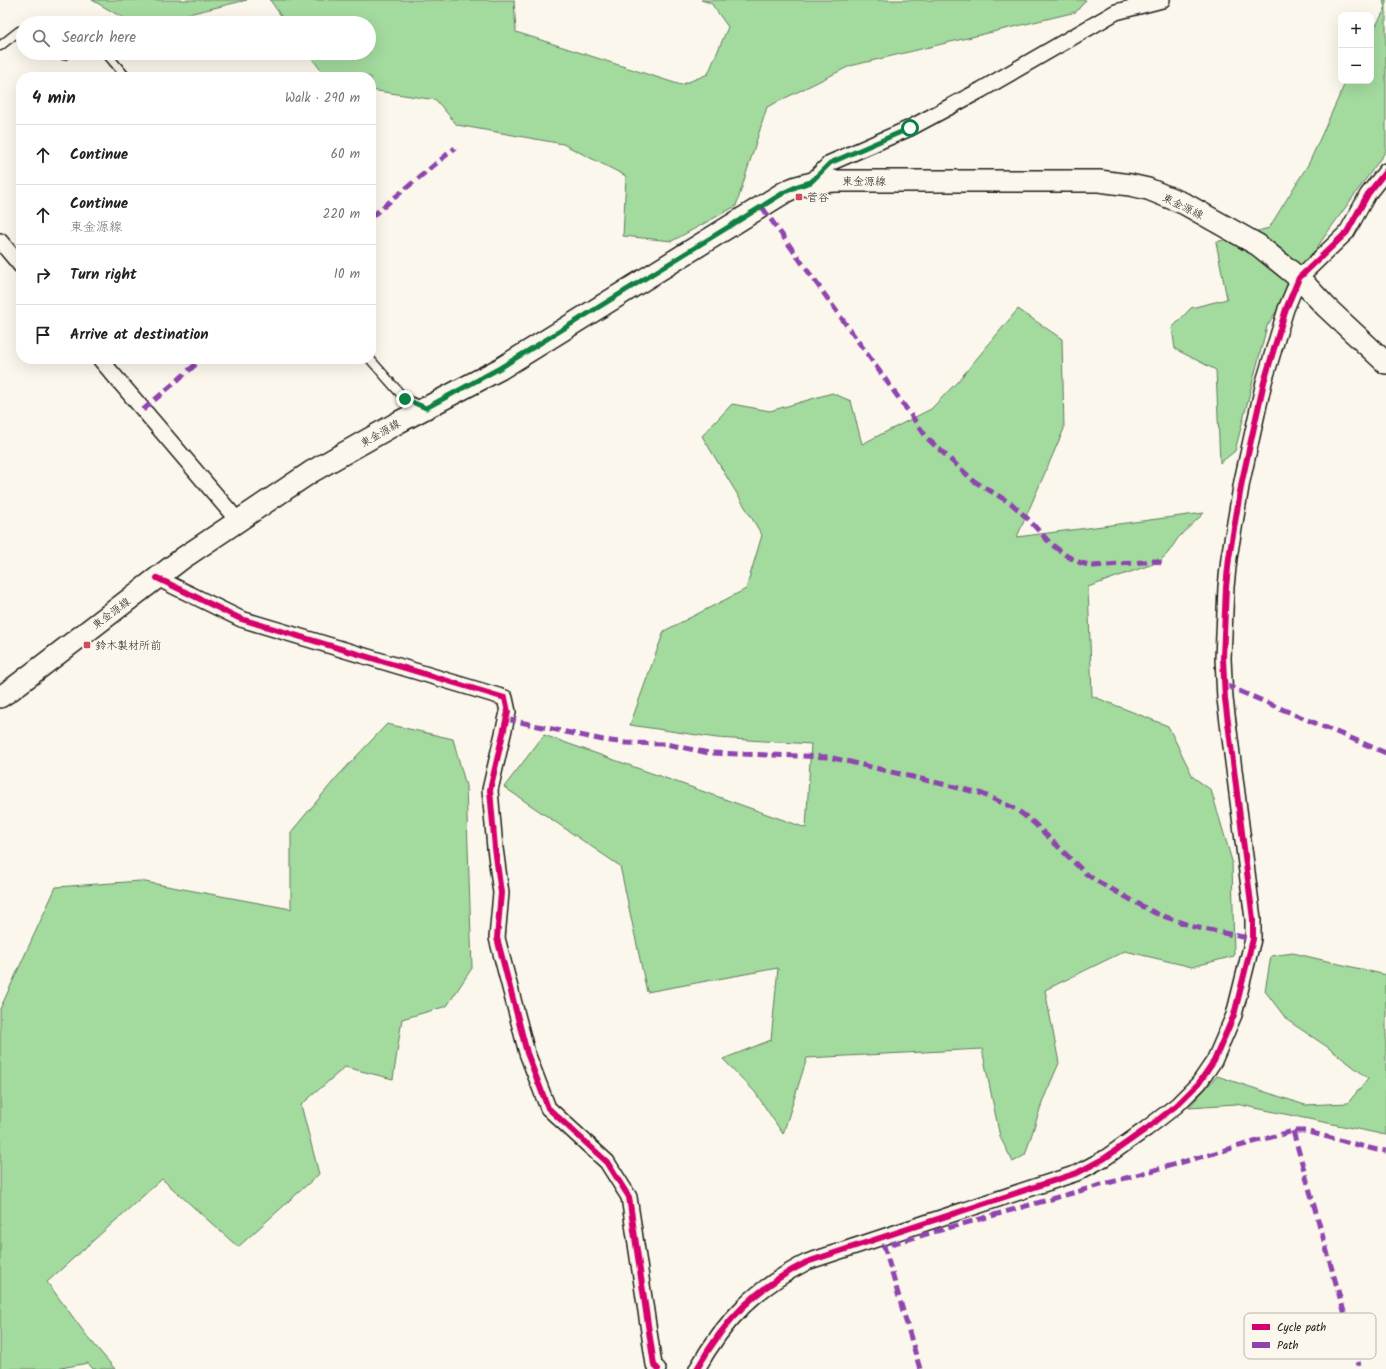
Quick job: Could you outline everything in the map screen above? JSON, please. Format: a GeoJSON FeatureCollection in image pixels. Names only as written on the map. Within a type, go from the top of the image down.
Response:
{"type":"FeatureCollection","features":[{"type":"Feature","properties":{"kind":"main road","name":"東金源線"},"geometry":{"type":"LineString","coordinates":[[0,697],[183,558],[312,472],[399,422],[500,368],[785,192],[811,182],[1091,181],[1130,185],[1148,189],[1184,204],[1258,245],[1299,278],[1326,307],[1386,363]]}},
{"type":"Feature","properties":{"kind":"street"},"geometry":{"type":"LineString","coordinates":[[811,182],[830,163],[910,128],[981,90],[1115,6],[1162,0]]}},
{"type":"Feature","properties":{"kind":"street"},"geometry":{"type":"LineString","coordinates":[[697,1369],[726,1325],[757,1294],[787,1272],[807,1262],[1077,1173],[1105,1158],[1176,1106],[1199,1083],[1214,1060],[1234,1015],[1244,981],[1253,939],[1253,919],[1225,699],[1223,658],[1226,587],[1229,558],[1242,481],[1264,382],[1286,309],[1299,278],[1347,232],[1368,194],[1386,171]]}},
{"type":"Feature","properties":{"kind":"street"},"geometry":{"type":"LineString","coordinates":[[0,241],[16,260]]}},
{"type":"Feature","properties":{"kind":"street"},"geometry":{"type":"LineString","coordinates":[[104,364],[238,521]]}},
{"type":"Feature","properties":{"kind":"street"},"geometry":{"type":"LineString","coordinates":[[157,578],[241,620],[505,698],[508,712],[490,790],[501,893],[496,938],[527,1053],[548,1108],[607,1162],[629,1197],[654,1365],[658,1369]]}},
{"type":"Feature","properties":{"kind":"lane"},"geometry":{"type":"LineString","coordinates":[[0,46],[16,33]]}},
{"type":"Feature","properties":{"kind":"lane"},"geometry":{"type":"LineString","coordinates":[[112,60],[122,72]]}},
{"type":"Feature","properties":{"kind":"lane"},"geometry":{"type":"LineString","coordinates":[[374,364],[405,399],[426,408]]}},
{"type":"Feature","properties":{"kind":"green space"},"geometry":{"type":"Polygon","coordinates":[[[92,0],[247,0],[180,16],[120,16],[92,0]]]}},
{"type":"Feature","properties":{"kind":"green space"},"geometry":{"type":"Polygon","coordinates":[[[270,0],[514,0],[516,32],[681,85],[708,74],[728,27],[711,3],[701,0],[1086,0],[1076,12],[850,66],[767,107],[736,206],[672,241],[623,236],[626,176],[563,144],[457,125],[436,100],[376,91],[376,72],[322,72],[313,60],[376,60],[376,16],[281,16],[270,0]]]}},
{"type":"Feature","properties":{"kind":"green space"},"geometry":{"type":"Polygon","coordinates":[[[1383,0],[1386,0],[1386,151],[1322,240],[1267,326],[1235,451],[1220,463],[1216,370],[1175,349],[1172,328],[1191,308],[1227,299],[1216,242],[1269,228],[1309,163],[1345,84],[1374,84],[1374,29],[1385,9],[1383,0]]]}},
{"type":"Feature","properties":{"kind":"green space"},"geometry":{"type":"Polygon","coordinates":[[[1018,309],[1062,339],[1064,429],[1017,537],[1204,513],[1178,538],[1168,553],[1159,562],[1088,587],[1092,696],[1168,726],[1193,777],[1211,790],[1232,861],[1234,956],[1192,967],[1125,951],[1045,990],[1059,1063],[1043,1100],[1025,1155],[1013,1162],[1000,1137],[982,1049],[807,1058],[783,1134],[755,1092],[723,1059],[771,1040],[778,968],[647,992],[620,866],[504,787],[544,735],[806,828],[811,744],[717,738],[630,725],[664,631],[746,589],[762,535],[702,436],[732,404],[770,411],[832,393],[851,401],[862,444],[931,409],[959,380],[1018,309]]]}},
{"type":"Feature","properties":{"kind":"green space"},"geometry":{"type":"Polygon","coordinates":[[[387,724],[453,739],[466,786],[472,968],[447,1006],[402,1019],[393,1079],[345,1067],[301,1105],[319,1174],[238,1247],[162,1179],[47,1282],[87,1336],[115,1369],[93,1369],[88,1363],[56,1369],[0,1369],[0,1009],[56,887],[140,881],[291,909],[291,832],[337,777],[387,724]]]}},
{"type":"Feature","properties":{"kind":"green space"},"geometry":{"type":"Polygon","coordinates":[[[1293,953],[1386,975],[1386,1135],[1236,1104],[1189,1107],[1217,1076],[1305,1105],[1348,1103],[1368,1078],[1326,1046],[1287,1020],[1265,991],[1271,956],[1293,953]]]}},
{"type":"Feature","properties":{"kind":"marked path"},"geometry":{"type":"LineString","coordinates":[[376,213],[455,148]]}},
{"type":"Feature","properties":{"kind":"marked path"},"geometry":{"type":"LineString","coordinates":[[762,207],[928,439],[974,481],[1012,504],[1051,544],[1067,556],[1081,563],[1094,566],[1156,561],[1166,565]]}},
{"type":"Feature","properties":{"kind":"marked path"},"geometry":{"type":"LineString","coordinates":[[143,410],[196,364]]}},
{"type":"Feature","properties":{"kind":"marked path"},"geometry":{"type":"LineString","coordinates":[[1225,685],[1386,753]]}},
{"type":"Feature","properties":{"kind":"marked path"},"geometry":{"type":"LineString","coordinates":[[506,719],[603,740],[626,743],[666,744],[709,753],[829,757],[980,793],[1016,809],[1034,823],[1085,873],[1155,913],[1194,927],[1253,939]]}},
{"type":"Feature","properties":{"kind":"marked path"},"geometry":{"type":"LineString","coordinates":[[1293,1131],[1344,1313]]}},
{"type":"Feature","properties":{"kind":"marked path"},"geometry":{"type":"LineString","coordinates":[[920,1369],[884,1246],[1293,1131],[1305,1131],[1386,1151]]}},
{"type":"Feature","properties":{"kind":"marked path"},"geometry":{"type":"LineString","coordinates":[[1357,1359],[1359,1365]]}},
{"type":"Feature","properties":{"kind":"cycle path"},"geometry":{"type":"LineString","coordinates":[[697,1369],[719,1335],[743,1306],[757,1294],[789,1272],[807,1262],[1077,1173],[1105,1158],[1177,1105],[1199,1083],[1214,1061],[1234,1015],[1253,939],[1253,919],[1225,699],[1223,658],[1226,587],[1229,558],[1242,481],[1264,382],[1286,309],[1299,278],[1347,232],[1368,194],[1386,171]]}},
{"type":"Feature","properties":{"kind":"cycle path"},"geometry":{"type":"LineString","coordinates":[[157,578],[241,619],[505,698],[508,712],[490,790],[501,893],[497,938],[527,1053],[548,1108],[607,1162],[629,1197],[654,1365],[658,1369]]}},
{"type":"Feature","properties":{"kind":"place","name":"菅谷"},"geometry":{"type":"Point","coordinates":[799,197]}},
{"type":"Feature","properties":{"kind":"place","name":"鈴木製材所前"},"geometry":{"type":"Point","coordinates":[87,645]}},
{"type":"Feature","properties":{"kind":"route"},"geometry":{"type":"LineString","coordinates":[[405,399],[426,408],[500,368],[785,192],[811,182],[830,163],[910,128]]}}]}
